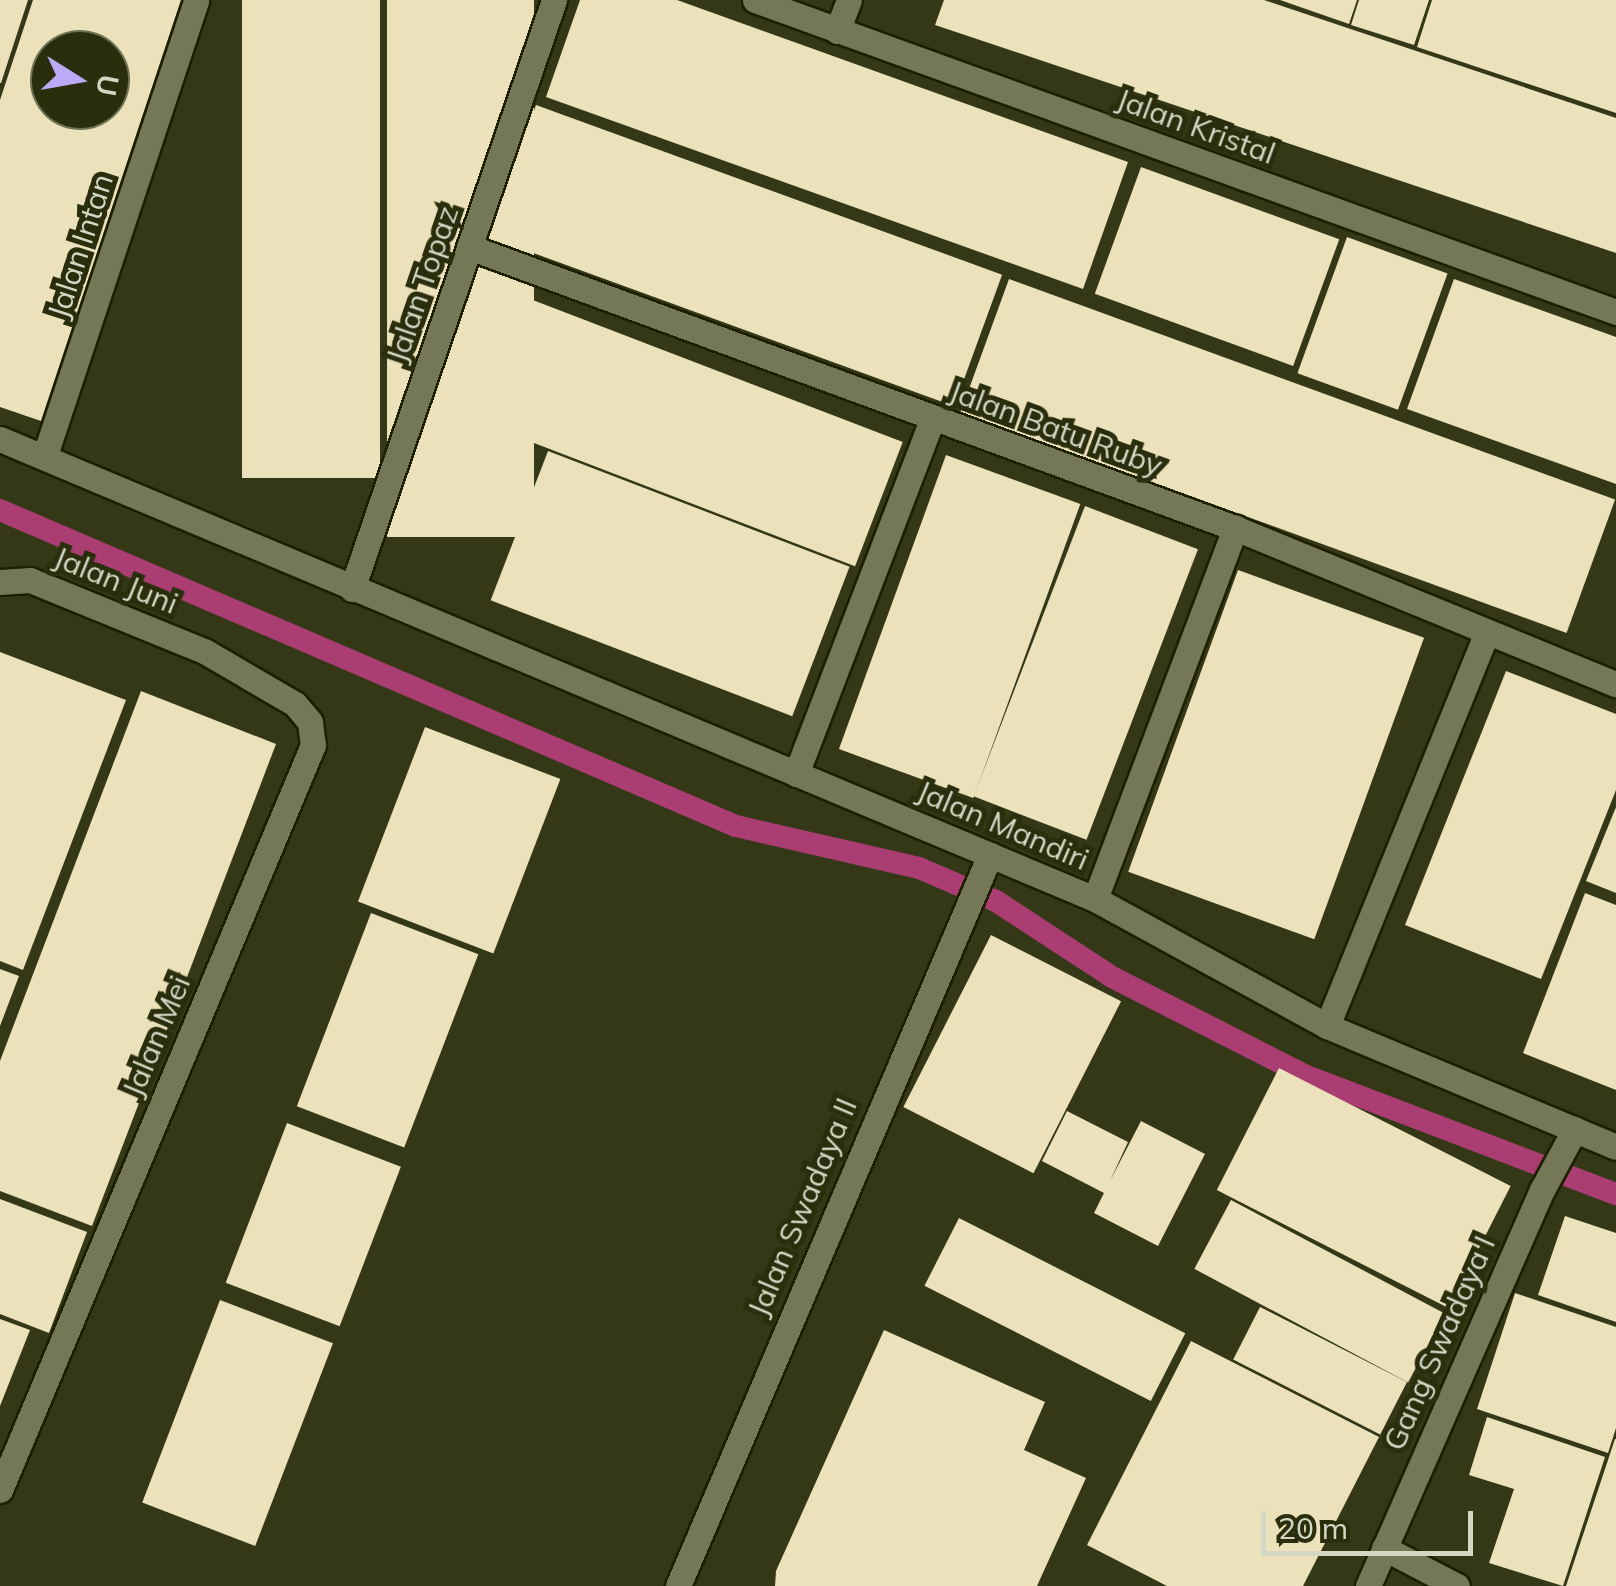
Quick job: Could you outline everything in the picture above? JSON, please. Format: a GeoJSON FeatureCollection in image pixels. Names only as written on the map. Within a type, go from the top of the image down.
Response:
{"type":"FeatureCollection","features":[{"type":"Feature","properties":{"kind":"street","name":"Jalan Intan"},"geometry":{"type":"LineString","coordinates":[[45,455],[196,0]]}},
{"type":"Feature","properties":{"kind":"street","name":"Jalan Topaz"},"geometry":{"type":"LineString","coordinates":[[352,589],[554,0]]}},
{"type":"Feature","properties":{"kind":"street","name":"Jalan Kristal"},"geometry":{"type":"LineString","coordinates":[[755,0],[1616,312]]}},
{"type":"Feature","properties":{"kind":"street"},"geometry":{"type":"LineString","coordinates":[[837,31],[850,0]]}},
{"type":"Feature","properties":{"kind":"street","name":"Jalan Batu Ruby"},"geometry":{"type":"LineString","coordinates":[[469,246],[1236,528],[1616,684]]}},
{"type":"Feature","properties":{"kind":"street"},"geometry":{"type":"LineString","coordinates":[[796,774],[934,417]]}},
{"type":"Feature","properties":{"kind":"street","name":"Jalan Mandiri"},"geometry":{"type":"LineString","coordinates":[[0,440],[45,455],[352,589],[1095,900],[1327,1026],[1616,1146]]}},
{"type":"Feature","properties":{"kind":"street"},"geometry":{"type":"LineString","coordinates":[[1095,900],[1236,528]]}},
{"type":"Feature","properties":{"kind":"street","name":"Jalan Juni"},"geometry":{"type":"LineString","coordinates":[[0,582],[30,580],[206,652]]}},
{"type":"Feature","properties":{"kind":"street"},"geometry":{"type":"LineString","coordinates":[[1327,1026],[1487,632]]}},
{"type":"Feature","properties":{"kind":"street","name":"Jalan Mei"},"geometry":{"type":"LineString","coordinates":[[0,1490],[314,745],[310,722],[295,704],[206,652]]}},
{"type":"Feature","properties":{"kind":"street","name":"Jalan Swadaya II"},"geometry":{"type":"LineString","coordinates":[[678,1586],[990,855]]}},
{"type":"Feature","properties":{"kind":"street","name":"Gang Swadaya I"},"geometry":{"type":"LineString","coordinates":[[1368,1586],[1542,1190],[1575,1129]]}},
{"type":"Feature","properties":{"kind":"street"},"geometry":{"type":"LineString","coordinates":[[1384,1548],[1457,1586]]}},
{"type":"Feature","properties":{"kind":"building"},"geometry":{"type":"Polygon","coordinates":[[[0,0],[28,0],[1,83],[0,83],[0,0]]]}},
{"type":"Feature","properties":{"kind":"building"},"geometry":{"type":"Polygon","coordinates":[[[33,0],[181,0],[41,421],[0,407],[0,100],[33,0]]]}},
{"type":"Feature","properties":{"kind":"building"},"geometry":{"type":"Polygon","coordinates":[[[242,0],[380,0],[380,478],[242,478],[242,0]]]}},
{"type":"Feature","properties":{"kind":"building"},"geometry":{"type":"Polygon","coordinates":[[[387,0],[534,0],[534,537],[387,537],[387,0]]]}},
{"type":"Feature","properties":{"kind":"building"},"geometry":{"type":"Polygon","coordinates":[[[580,0],[677,0],[1128,162],[1083,289],[546,97],[580,0]]]}},
{"type":"Feature","properties":{"kind":"building"},"geometry":{"type":"Polygon","coordinates":[[[944,0],[1264,0],[1616,118],[1616,253],[935,25],[944,0]]]}},
{"type":"Feature","properties":{"kind":"building"},"geometry":{"type":"Polygon","coordinates":[[[1280,0],[1357,0],[1349,24],[1280,0]]]}},
{"type":"Feature","properties":{"kind":"building"},"geometry":{"type":"Polygon","coordinates":[[[1359,0],[1429,0],[1414,45],[1351,25],[1359,0]]]}},
{"type":"Feature","properties":{"kind":"building"},"geometry":{"type":"Polygon","coordinates":[[[1432,0],[1616,0],[1616,113],[1417,47],[1432,0]]]}},
{"type":"Feature","properties":{"kind":"building"},"geometry":{"type":"Polygon","coordinates":[[[536,105],[1002,275],[954,406],[488,237],[536,105]]]}},
{"type":"Feature","properties":{"kind":"building"},"geometry":{"type":"Polygon","coordinates":[[[1141,167],[1339,239],[1293,366],[1095,294],[1141,167]]]}},
{"type":"Feature","properties":{"kind":"building"},"geometry":{"type":"Polygon","coordinates":[[[1347,237],[1448,274],[1398,410],[1297,373],[1347,237]]]}},
{"type":"Feature","properties":{"kind":"building"},"geometry":{"type":"Polygon","coordinates":[[[1009,279],[1615,500],[1567,633],[960,412],[1009,279]]]}},
{"type":"Feature","properties":{"kind":"building"},"geometry":{"type":"Polygon","coordinates":[[[1454,279],[1616,337],[1616,484],[1407,409],[1454,279]]]}},
{"type":"Feature","properties":{"kind":"building"},"geometry":{"type":"Polygon","coordinates":[[[491,284],[903,442],[855,566],[443,408],[491,284]]]}},
{"type":"Feature","properties":{"kind":"building"},"geometry":{"type":"Polygon","coordinates":[[[548,451],[850,567],[792,716],[491,600],[548,451]]]}},
{"type":"Feature","properties":{"kind":"building"},"geometry":{"type":"Polygon","coordinates":[[[946,455],[1080,504],[973,798],[839,749],[946,455]]]}},
{"type":"Feature","properties":{"kind":"building"},"geometry":{"type":"Polygon","coordinates":[[[1085,506],[1198,549],[1087,840],[974,796],[1085,506]]]}},
{"type":"Feature","properties":{"kind":"building"},"geometry":{"type":"Polygon","coordinates":[[[1238,570],[1424,638],[1314,939],[1128,872],[1238,570]]]}},
{"type":"Feature","properties":{"kind":"building"},"geometry":{"type":"Polygon","coordinates":[[[0,652],[126,700],[23,970],[0,961],[0,652]]]}},
{"type":"Feature","properties":{"kind":"building"},"geometry":{"type":"Polygon","coordinates":[[[1506,671],[1616,714],[1616,790],[1541,979],[1405,925],[1506,671]]]}},
{"type":"Feature","properties":{"kind":"building"},"geometry":{"type":"Polygon","coordinates":[[[141,691],[276,744],[92,1226],[0,1191],[0,1061],[141,691]]]}},
{"type":"Feature","properties":{"kind":"building"},"geometry":{"type":"Polygon","coordinates":[[[425,727],[560,779],[493,954],[358,902],[425,727]]]}},
{"type":"Feature","properties":{"kind":"building"},"geometry":{"type":"Polygon","coordinates":[[[1616,807],[1616,893],[1586,881],[1616,807]]]}},
{"type":"Feature","properties":{"kind":"building"},"geometry":{"type":"Polygon","coordinates":[[[1585,893],[1616,905],[1616,1090],[1523,1053],[1585,893]]]}},
{"type":"Feature","properties":{"kind":"building"},"geometry":{"type":"Polygon","coordinates":[[[371,913],[478,954],[404,1147],[297,1106],[371,913]]]}},
{"type":"Feature","properties":{"kind":"building"},"geometry":{"type":"Polygon","coordinates":[[[991,935],[1121,1001],[1033,1173],[903,1107],[991,935]]]}},
{"type":"Feature","properties":{"kind":"building"},"geometry":{"type":"Polygon","coordinates":[[[0,969],[19,976],[0,1026],[0,969]]]}},
{"type":"Feature","properties":{"kind":"building"},"geometry":{"type":"Polygon","coordinates":[[[1279,1068],[1511,1186],[1448,1308],[1217,1190],[1279,1068]]]}},
{"type":"Feature","properties":{"kind":"building"},"geometry":{"type":"Polygon","coordinates":[[[1067,1111],[1128,1142],[1110,1181],[1141,1121],[1205,1154],[1158,1246],[1094,1213],[1104,1193],[1042,1161],[1067,1111]]]}},
{"type":"Feature","properties":{"kind":"building"},"geometry":{"type":"Polygon","coordinates":[[[287,1123],[401,1167],[340,1326],[226,1283],[287,1123]]]}},
{"type":"Feature","properties":{"kind":"building"},"geometry":{"type":"Polygon","coordinates":[[[0,1199],[87,1232],[49,1333],[0,1314],[0,1199]]]}},
{"type":"Feature","properties":{"kind":"building"},"geometry":{"type":"Polygon","coordinates":[[[1231,1200],[1445,1314],[1408,1382],[1194,1269],[1231,1200]]]}},
{"type":"Feature","properties":{"kind":"building"},"geometry":{"type":"Polygon","coordinates":[[[1565,1216],[1616,1233],[1616,1322],[1538,1295],[1565,1216]]]}},
{"type":"Feature","properties":{"kind":"building"},"geometry":{"type":"Polygon","coordinates":[[[959,1218],[1185,1333],[1151,1401],[924,1286],[959,1218]]]}},
{"type":"Feature","properties":{"kind":"building"},"geometry":{"type":"Polygon","coordinates":[[[1515,1293],[1616,1327],[1616,1428],[1608,1453],[1477,1409],[1515,1293]]]}},
{"type":"Feature","properties":{"kind":"building"},"geometry":{"type":"Polygon","coordinates":[[[220,1300],[333,1343],[255,1546],[142,1503],[220,1300]]]}},
{"type":"Feature","properties":{"kind":"building"},"geometry":{"type":"Polygon","coordinates":[[[1260,1307],[1407,1382],[1380,1434],[1233,1360],[1260,1307]]]}},
{"type":"Feature","properties":{"kind":"building"},"geometry":{"type":"Polygon","coordinates":[[[0,1319],[30,1330],[0,1406],[0,1319]]]}},
{"type":"Feature","properties":{"kind":"building"},"geometry":{"type":"Polygon","coordinates":[[[884,1330],[1045,1402],[1024,1450],[1086,1478],[1037,1586],[775,1586],[776,1571],[884,1330]]]}},
{"type":"Feature","properties":{"kind":"building"},"geometry":{"type":"Polygon","coordinates":[[[1191,1341],[1379,1437],[1303,1586],[1167,1586],[1087,1545],[1191,1341]]]}},
{"type":"Feature","properties":{"kind":"building"},"geometry":{"type":"Polygon","coordinates":[[[1487,1417],[1605,1457],[1563,1586],[1489,1563],[1514,1489],[1469,1475],[1487,1417]]]}},
{"type":"Feature","properties":{"kind":"building"},"geometry":{"type":"Polygon","coordinates":[[[1615,1439],[1616,1586],[1566,1586],[1615,1439]]]}},
{"type":"Feature","properties":{"kind":"waterway"},"geometry":{"type":"LineString","coordinates":[[0,510],[736,826],[919,868],[996,901],[1112,977],[1304,1075],[1616,1194]]}}]}
